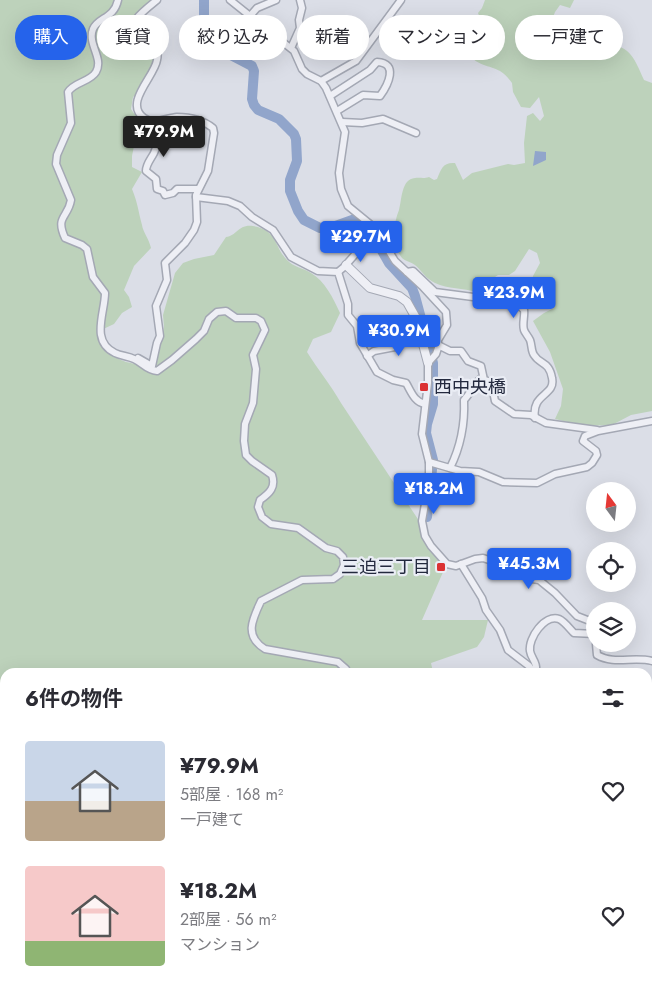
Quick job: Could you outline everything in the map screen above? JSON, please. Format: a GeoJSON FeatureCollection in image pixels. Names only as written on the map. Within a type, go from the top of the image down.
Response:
{"type":"FeatureCollection","features":[{"type":"Feature","properties":{"kind":"street"},"geometry":{"type":"LineString","coordinates":[[118,0],[113,12],[97,24],[92,31],[98,60],[98,67],[95,73],[72,87],[68,92],[71,123],[57,155],[56,164],[71,200],[70,206],[63,215],[61,229],[65,238],[87,249],[93,277],[105,293],[100,326],[107,348],[116,354],[134,359],[138,358],[152,366],[160,336],[156,306],[167,280],[165,263],[194,230],[198,215],[196,196],[208,171],[214,133],[214,128],[198,120],[178,117],[157,122],[143,117],[139,112],[138,105],[141,90],[154,71],[157,61],[156,44],[137,39],[133,36],[132,30],[135,21],[143,11],[157,0]]}},
{"type":"Feature","properties":{"kind":"street"},"geometry":{"type":"LineString","coordinates":[[230,0],[249,15]]}},
{"type":"Feature","properties":{"kind":"street"},"geometry":{"type":"LineString","coordinates":[[251,15],[257,8],[276,0]]}},
{"type":"Feature","properties":{"kind":"street"},"geometry":{"type":"LineString","coordinates":[[290,48],[300,28],[299,20],[302,8],[300,0]]}},
{"type":"Feature","properties":{"kind":"street"},"geometry":{"type":"LineString","coordinates":[[321,81],[356,62],[401,0]]}},
{"type":"Feature","properties":{"kind":"street"},"geometry":{"type":"LineString","coordinates":[[287,46],[294,51],[299,65],[304,72],[321,81],[342,122],[345,132],[339,173],[341,189],[348,206],[370,224],[376,237],[395,261],[446,312],[447,325],[440,335],[438,345],[431,359],[422,434],[432,463],[422,521],[431,546],[447,564],[456,566],[483,558],[532,579],[539,580],[555,593],[577,616],[586,620]]}},
{"type":"Feature","properties":{"kind":"street"},"geometry":{"type":"LineString","coordinates":[[330,96],[370,70],[376,62],[388,66],[390,70],[389,84],[380,96],[363,95],[337,110]]}},
{"type":"Feature","properties":{"kind":"street"},"geometry":{"type":"LineString","coordinates":[[342,122],[362,123],[383,119],[416,134]]}},
{"type":"Feature","properties":{"kind":"street"},"geometry":{"type":"LineString","coordinates":[[157,122],[159,131],[156,150],[146,167],[146,171],[156,179],[157,189],[164,191],[165,195],[173,193],[177,188],[198,189]]}},
{"type":"Feature","properties":{"kind":"street"},"geometry":{"type":"LineString","coordinates":[[196,196],[228,201],[240,206],[252,217],[273,230],[291,257],[318,271],[338,272],[358,251],[376,237]]}},
{"type":"Feature","properties":{"kind":"street"},"geometry":{"type":"LineString","coordinates":[[346,265],[370,288],[399,296],[407,302],[416,318],[421,337],[431,359]]}},
{"type":"Feature","properties":{"kind":"street"},"geometry":{"type":"LineString","coordinates":[[407,272],[413,271],[435,292],[473,297],[506,297],[512,299],[524,310],[524,328],[530,341],[532,352],[535,357],[547,365],[553,384],[550,390],[537,401],[535,406],[536,418]]}},
{"type":"Feature","properties":{"kind":"street"},"geometry":{"type":"LineString","coordinates":[[338,272],[348,304],[348,315],[359,330],[360,343],[377,372],[385,377],[406,383],[420,404],[425,404]]}},
{"type":"Feature","properties":{"kind":"street"},"geometry":{"type":"LineString","coordinates":[[134,359],[149,370],[161,370],[196,339],[204,331],[214,313],[220,311],[226,311],[236,318],[256,318],[262,322],[265,330],[253,355],[256,369],[253,404],[245,424],[244,441],[246,455],[252,462],[272,474],[274,483],[270,494],[260,500],[258,508],[262,517],[271,524],[298,528],[326,548],[337,551],[343,557],[344,565],[340,574],[333,579],[302,580],[261,600],[251,630],[251,636],[256,644],[265,649],[338,662],[345,668]]}},
{"type":"Feature","properties":{"kind":"street"},"geometry":{"type":"LineString","coordinates":[[367,356],[374,350],[395,347],[402,341],[421,337]]}},
{"type":"Feature","properties":{"kind":"street"},"geometry":{"type":"LineString","coordinates":[[438,345],[450,351],[461,351],[468,361],[481,366],[485,382],[496,383],[494,396],[498,404],[514,414],[530,415],[546,423],[598,431]]}},
{"type":"Feature","properties":{"kind":"street"},"geometry":{"type":"LineString","coordinates":[[450,468],[457,454],[462,434],[464,400],[478,380],[483,377]]}},
{"type":"Feature","properties":{"kind":"street"},"geometry":{"type":"LineString","coordinates":[[432,463],[460,471],[479,472],[504,482],[537,483],[555,474],[587,467],[592,463],[597,455],[596,451],[582,439],[598,431],[652,421]]}},
{"type":"Feature","properties":{"kind":"street"},"geometry":{"type":"LineString","coordinates":[[461,564],[482,598],[486,610],[500,630],[508,650],[530,668]]}},
{"type":"Feature","properties":{"kind":"street"},"geometry":{"type":"LineString","coordinates":[[536,668],[537,665],[530,652],[530,641],[535,632],[547,621],[560,620],[574,633],[586,634]]}},
{"type":"Feature","properties":{"kind":"street"},"geometry":{"type":"LineString","coordinates":[[597,652],[597,655],[602,658],[616,660],[642,658],[652,661]]}},
{"type":"Feature","properties":{"kind":"green space"},"geometry":{"type":"Polygon","coordinates":[[[0,0],[153,0],[141,15],[97,15],[97,60],[155,60],[151,71],[137,94],[133,97],[131,109],[142,120],[156,124],[157,132],[154,143],[141,142],[134,146],[132,156],[132,167],[142,172],[132,189],[151,248],[134,266],[124,290],[129,297],[132,307],[122,313],[114,324],[99,331],[104,346],[120,360],[155,372],[164,327],[163,315],[175,273],[183,263],[214,255],[226,237],[233,235],[244,227],[253,226],[267,231],[287,260],[316,276],[324,285],[340,313],[331,332],[313,339],[307,352],[447,563],[422,620],[488,620],[484,637],[477,647],[431,663],[432,668],[0,668],[0,0]]]}},
{"type":"Feature","properties":{"kind":"green space"},"geometry":{"type":"Polygon","coordinates":[[[485,0],[574,0],[570,8],[560,5],[554,15],[515,15],[515,60],[623,60],[623,49],[631,55],[644,80],[652,83],[652,411],[631,415],[612,425],[584,426],[555,419],[561,406],[563,389],[550,352],[533,321],[554,308],[554,291],[550,287],[539,291],[530,288],[533,276],[540,263],[537,253],[529,249],[515,271],[509,275],[498,275],[477,292],[440,285],[432,281],[415,265],[402,258],[398,253],[394,234],[395,222],[403,191],[410,179],[429,177],[434,180],[437,179],[443,167],[451,163],[455,163],[463,180],[472,173],[508,164],[525,163],[524,143],[527,116],[533,113],[540,121],[544,116],[539,97],[530,108],[521,107],[513,92],[512,83],[507,77],[500,71],[475,60],[505,60],[505,15],[479,15],[478,13],[485,0]]]}},
{"type":"Feature","properties":{"kind":"water"},"geometry":{"type":"Polygon","coordinates":[[[535,151],[546,152],[546,160],[533,166],[535,151]]]}},
{"type":"Feature","properties":{"kind":"waterway"},"geometry":{"type":"LineString","coordinates":[[204,0],[204,18],[214,40],[229,54],[252,66],[254,71],[252,99],[254,105],[258,110],[279,119],[294,134],[297,161],[290,180],[290,191],[304,220],[320,228],[327,229],[355,219],[362,222],[369,228],[389,263],[412,288],[433,363],[433,404],[426,433],[433,460],[427,517]]}},
{"type":"Feature","properties":{"kind":"place","name":"西中央橋"},"geometry":{"type":"Point","coordinates":[424,387]}},
{"type":"Feature","properties":{"kind":"place","name":"三迫三丁目"},"geometry":{"type":"Point","coordinates":[441,567]}}]}
